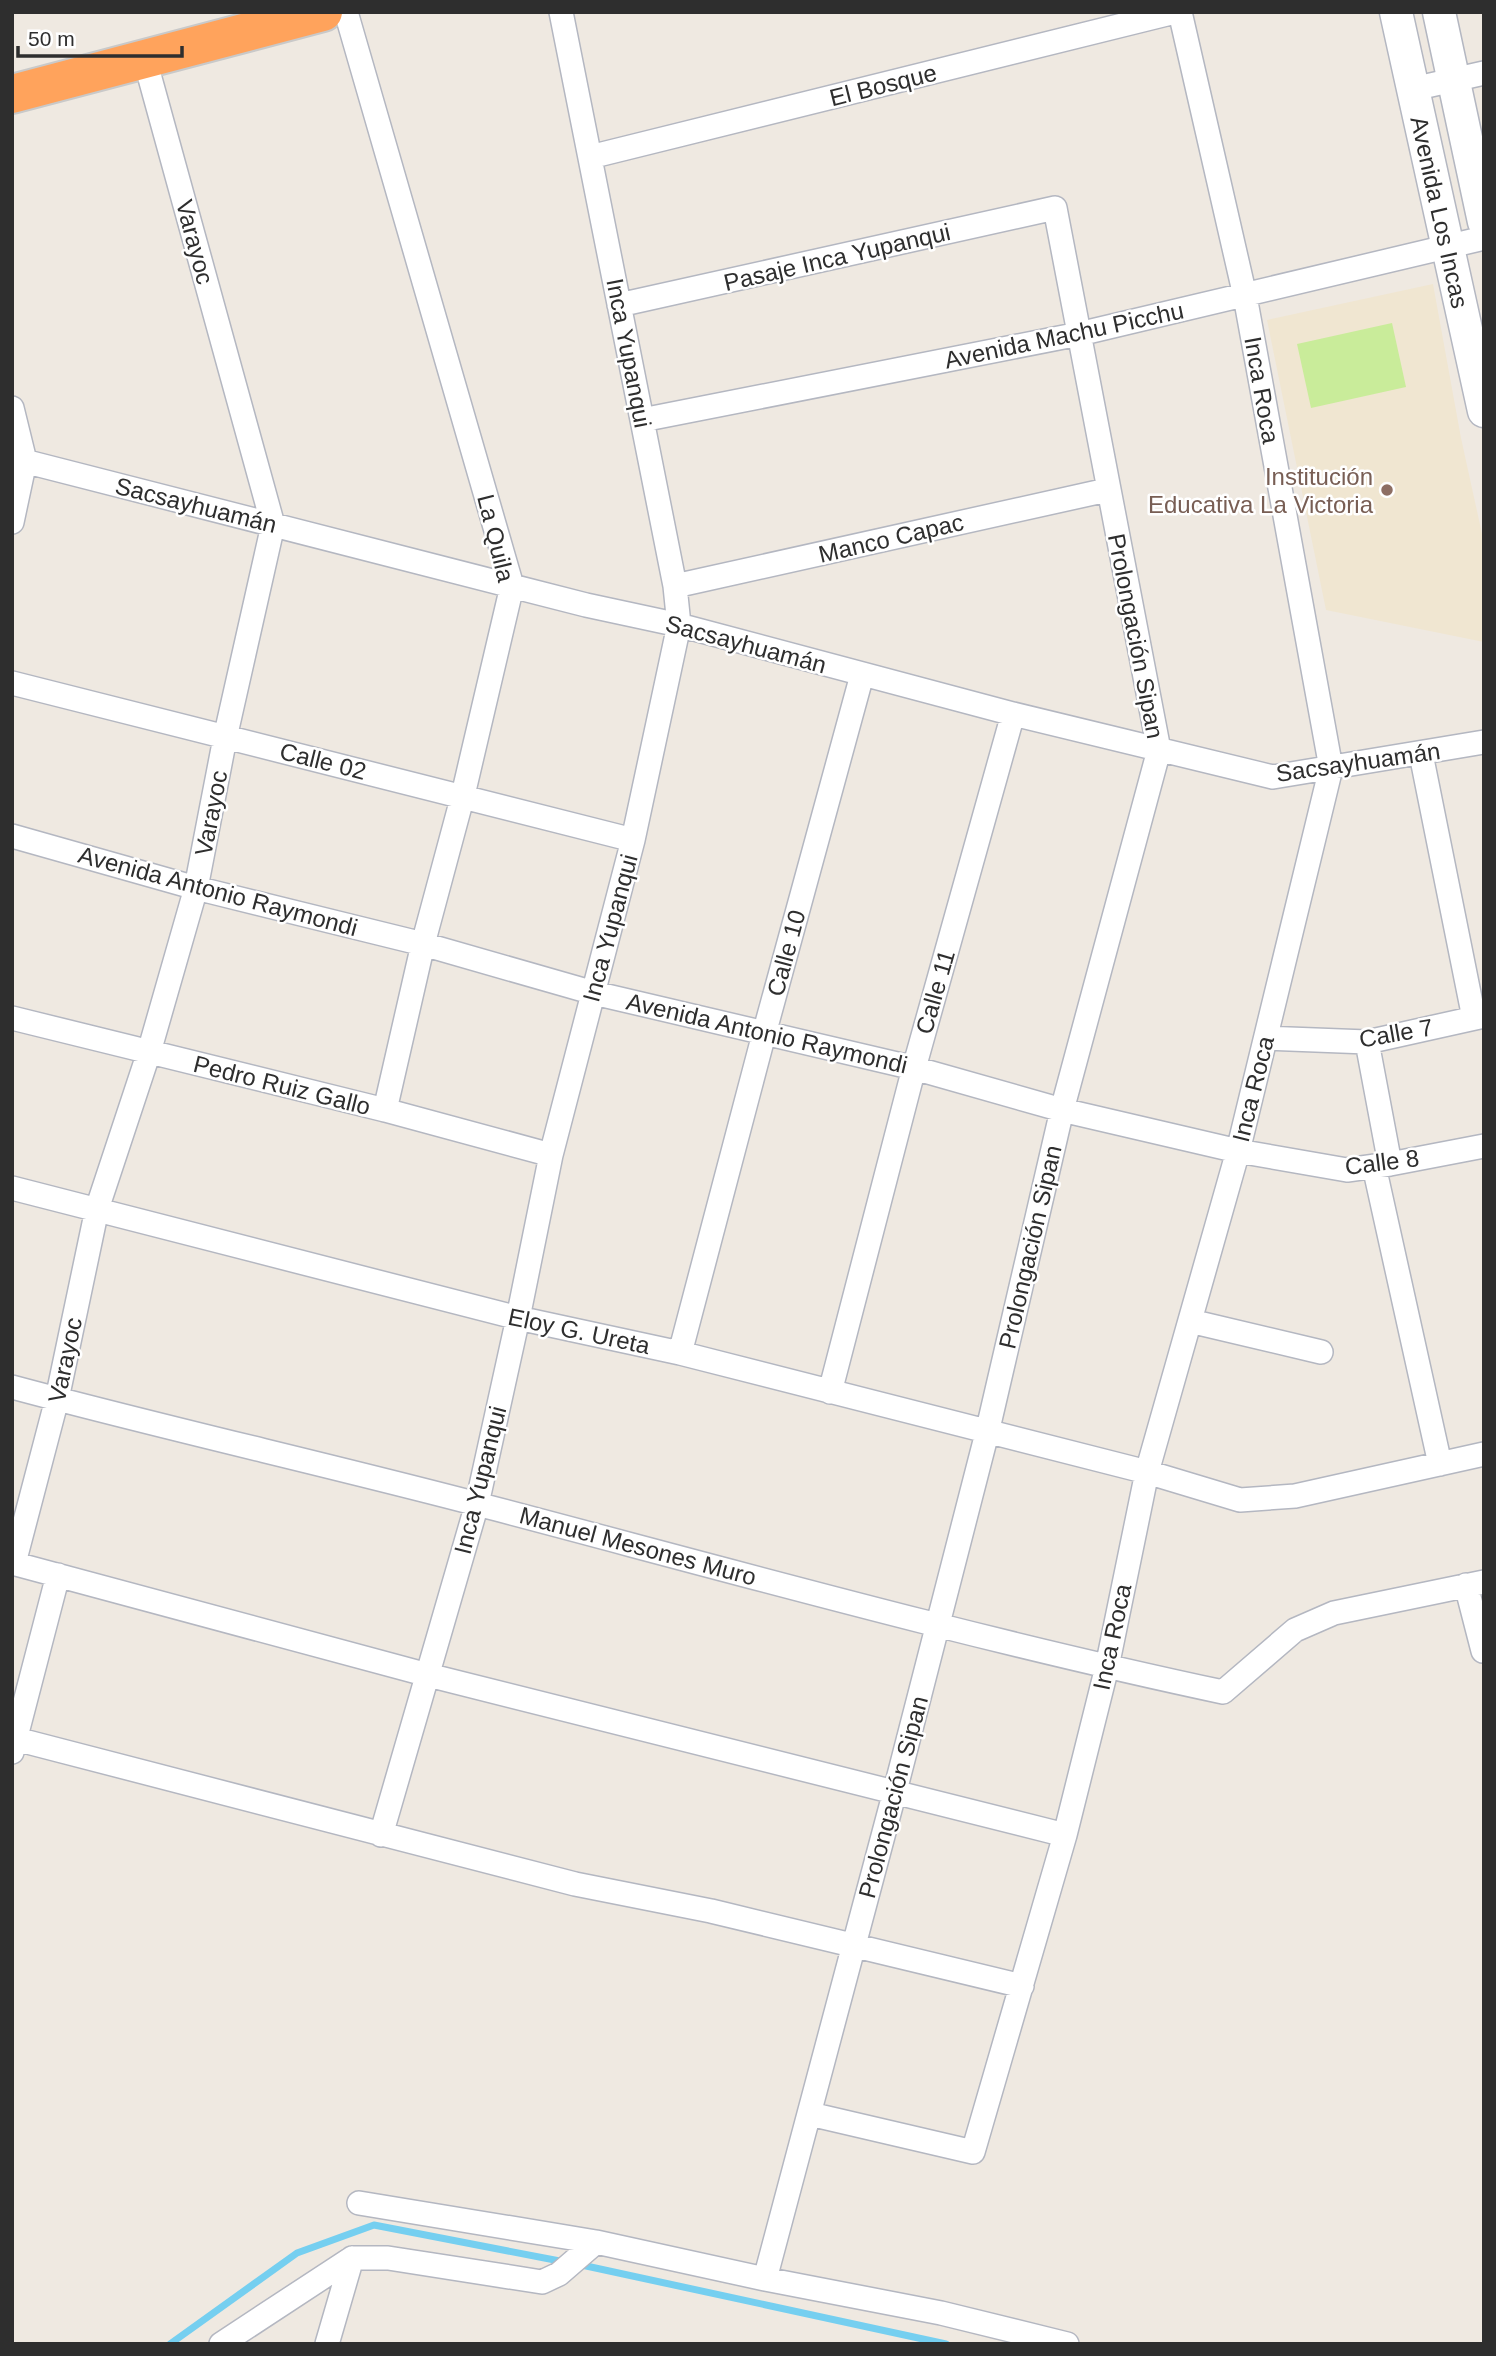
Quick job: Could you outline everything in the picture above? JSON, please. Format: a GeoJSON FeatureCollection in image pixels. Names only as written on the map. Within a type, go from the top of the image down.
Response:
{"type":"FeatureCollection","features":[{"type":"Feature","properties":{"kind":"highway"},"geometry":{"type":"LineString","coordinates":[[12,70],[234,12]]}},
{"type":"Feature","properties":{"kind":"highway"},"geometry":{"type":"LineString","coordinates":[[12,94],[323,12]]}},
{"type":"Feature","properties":{"kind":"street","name":"La Quila"},"geometry":{"type":"LineString","coordinates":[[346,12],[512,586],[463,795],[423,944],[385,1110]]}},
{"type":"Feature","properties":{"kind":"street","name":"Inca Yupanqui"},"geometry":{"type":"LineString","coordinates":[[381,1835],[477,1504],[551,1155],[633,840],[679,625],[676,586],[561,12]]}},
{"type":"Feature","properties":{"kind":"street","name":"El Bosque"},"geometry":{"type":"LineString","coordinates":[[590,158],[1178,12]]}},
{"type":"Feature","properties":{"kind":"street","name":"Inca Roca"},"geometry":{"type":"LineString","coordinates":[[810,2114],[973,2152],[1065,1835],[1107,1667],[1147,1472],[1238,1151],[1331,768],[1245,296],[1178,12]]}},
{"type":"Feature","properties":{"kind":"street","name":"Avenida Los Incas"},"geometry":{"type":"LineString","coordinates":[[1396,12],[1484,411]]}},
{"type":"Feature","properties":{"kind":"street","name":"Avenida Los Incas"},"geometry":{"type":"LineString","coordinates":[[1439,12],[1469,77],[1484,222]]}},
{"type":"Feature","properties":{"kind":"street","name":"Varayoc"},"geometry":{"type":"LineString","coordinates":[[13,1563],[57,1399],[97,1209],[149,1052],[196,888],[225,738],[273,525],[145,60]]}},
{"type":"Feature","properties":{"kind":"street"},"geometry":{"type":"LineString","coordinates":[[1413,89],[1469,77]]}},
{"type":"Feature","properties":{"kind":"street","name":"Pasaje Inca Yupanqui"},"geometry":{"type":"LineString","coordinates":[[619,305],[1055,208]]}},
{"type":"Feature","properties":{"kind":"street","name":"Prolongación Sipan"},"geometry":{"type":"LineString","coordinates":[[765,2279],[895,1791],[987,1433],[1062,1110],[1159,750],[1055,208]]}},
{"type":"Feature","properties":{"kind":"street","name":"Avenida Machu Picchu"},"geometry":{"type":"LineString","coordinates":[[642,419],[1079,334],[1484,238]]}},
{"type":"Feature","properties":{"kind":"street"},"geometry":{"type":"LineString","coordinates":[[12,408],[19,459],[12,522]]}},
{"type":"Feature","properties":{"kind":"street","name":"Sacsayhuamán"},"geometry":{"type":"LineString","coordinates":[[19,459],[512,586],[679,625],[862,676],[1273,777],[1484,742]]}},
{"type":"Feature","properties":{"kind":"street","name":"Manco Capac"},"geometry":{"type":"LineString","coordinates":[[676,586],[1107,490]]}},
{"type":"Feature","properties":{"kind":"street","name":"Calle 10"},"geometry":{"type":"LineString","coordinates":[[680,1353],[862,676]]}},
{"type":"Feature","properties":{"kind":"street","name":"Calle 02"},"geometry":{"type":"LineString","coordinates":[[12,682],[633,840]]}},
{"type":"Feature","properties":{"kind":"street","name":"Calle 11"},"geometry":{"type":"LineString","coordinates":[[830,1392],[914,1068],[1013,714]]}},
{"type":"Feature","properties":{"kind":"street"},"geometry":{"type":"LineString","coordinates":[[1421,754],[1479,1017]]}},
{"type":"Feature","properties":{"kind":"street","name":"Avenida Antonio Raymondi"},"geometry":{"type":"LineString","coordinates":[[12,836],[196,888],[423,944],[594,993],[914,1068],[1062,1110],[1238,1151]]}},
{"type":"Feature","properties":{"kind":"street","name":"Calle 7"},"geometry":{"type":"LineString","coordinates":[[1266,1038],[1367,1042],[1479,1017]]}},
{"type":"Feature","properties":{"kind":"street","name":"Pedro Ruiz Gallo"},"geometry":{"type":"LineString","coordinates":[[12,1018],[385,1110],[551,1155]]}},
{"type":"Feature","properties":{"kind":"street"},"geometry":{"type":"LineString","coordinates":[[1367,1042],[1382,1165],[1440,1464]]}},
{"type":"Feature","properties":{"kind":"street","name":"Calle 8"},"geometry":{"type":"LineString","coordinates":[[1238,1151],[1347,1170],[1484,1146]]}},
{"type":"Feature","properties":{"kind":"street","name":"Eloy G. Ureta"},"geometry":{"type":"LineString","coordinates":[[12,1188],[518,1318],[680,1353],[1147,1472],[1240,1500],[1296,1496],[1484,1454]]}},
{"type":"Feature","properties":{"kind":"street"},"geometry":{"type":"LineString","coordinates":[[1190,1321],[1321,1352]]}},
{"type":"Feature","properties":{"kind":"street","name":"Manuel Mesones Muro"},"geometry":{"type":"LineString","coordinates":[[12,1387],[477,1504],[937,1626],[1223,1692],[1295,1630],[1334,1613],[1475,1583]]}},
{"type":"Feature","properties":{"kind":"street"},"geometry":{"type":"LineString","coordinates":[[13,1563],[428,1675],[1065,1835]]}},
{"type":"Feature","properties":{"kind":"street"},"geometry":{"type":"LineString","coordinates":[[58,1575],[13,1743],[575,1884],[711,1911],[1022,1986]]}},
{"type":"Feature","properties":{"kind":"street"},"geometry":{"type":"LineString","coordinates":[[1475,1583],[1483,1651]]}},
{"type":"Feature","properties":{"kind":"street"},"geometry":{"type":"LineString","coordinates":[[359,2203],[596,2242],[765,2279],[941,2313],[1068,2344]]}},
{"type":"Feature","properties":{"kind":"street"},"geometry":{"type":"LineString","coordinates":[[221,2344],[352,2258],[388,2258],[542,2282],[559,2274],[596,2242]]}},
{"type":"Feature","properties":{"kind":"street"},"geometry":{"type":"LineString","coordinates":[[327,2344],[352,2258]]}},
{"type":"Feature","properties":{"kind":"shaded area","name":"Institución Educativa La Victoria"},"geometry":{"type":"Polygon","coordinates":[[[1433,284],[1461,438],[1484,543],[1484,642],[1326,610],[1267,320],[1433,284]]]}},
{"type":"Feature","properties":{"kind":"green space"},"geometry":{"type":"Polygon","coordinates":[[[1392,323],[1406,387],[1311,408],[1297,344],[1392,323]]]}},
{"type":"Feature","properties":{"kind":"waterway"},"geometry":{"type":"LineString","coordinates":[[170,2344],[297,2253],[374,2225],[565,2262]]}},
{"type":"Feature","properties":{"kind":"waterway"},"geometry":{"type":"LineString","coordinates":[[577,2264],[946,2344]]}},
{"type":"Feature","properties":{"kind":"place","name":"Institución Educativa La Victoria"},"geometry":{"type":"Point","coordinates":[1387,490]}}]}
